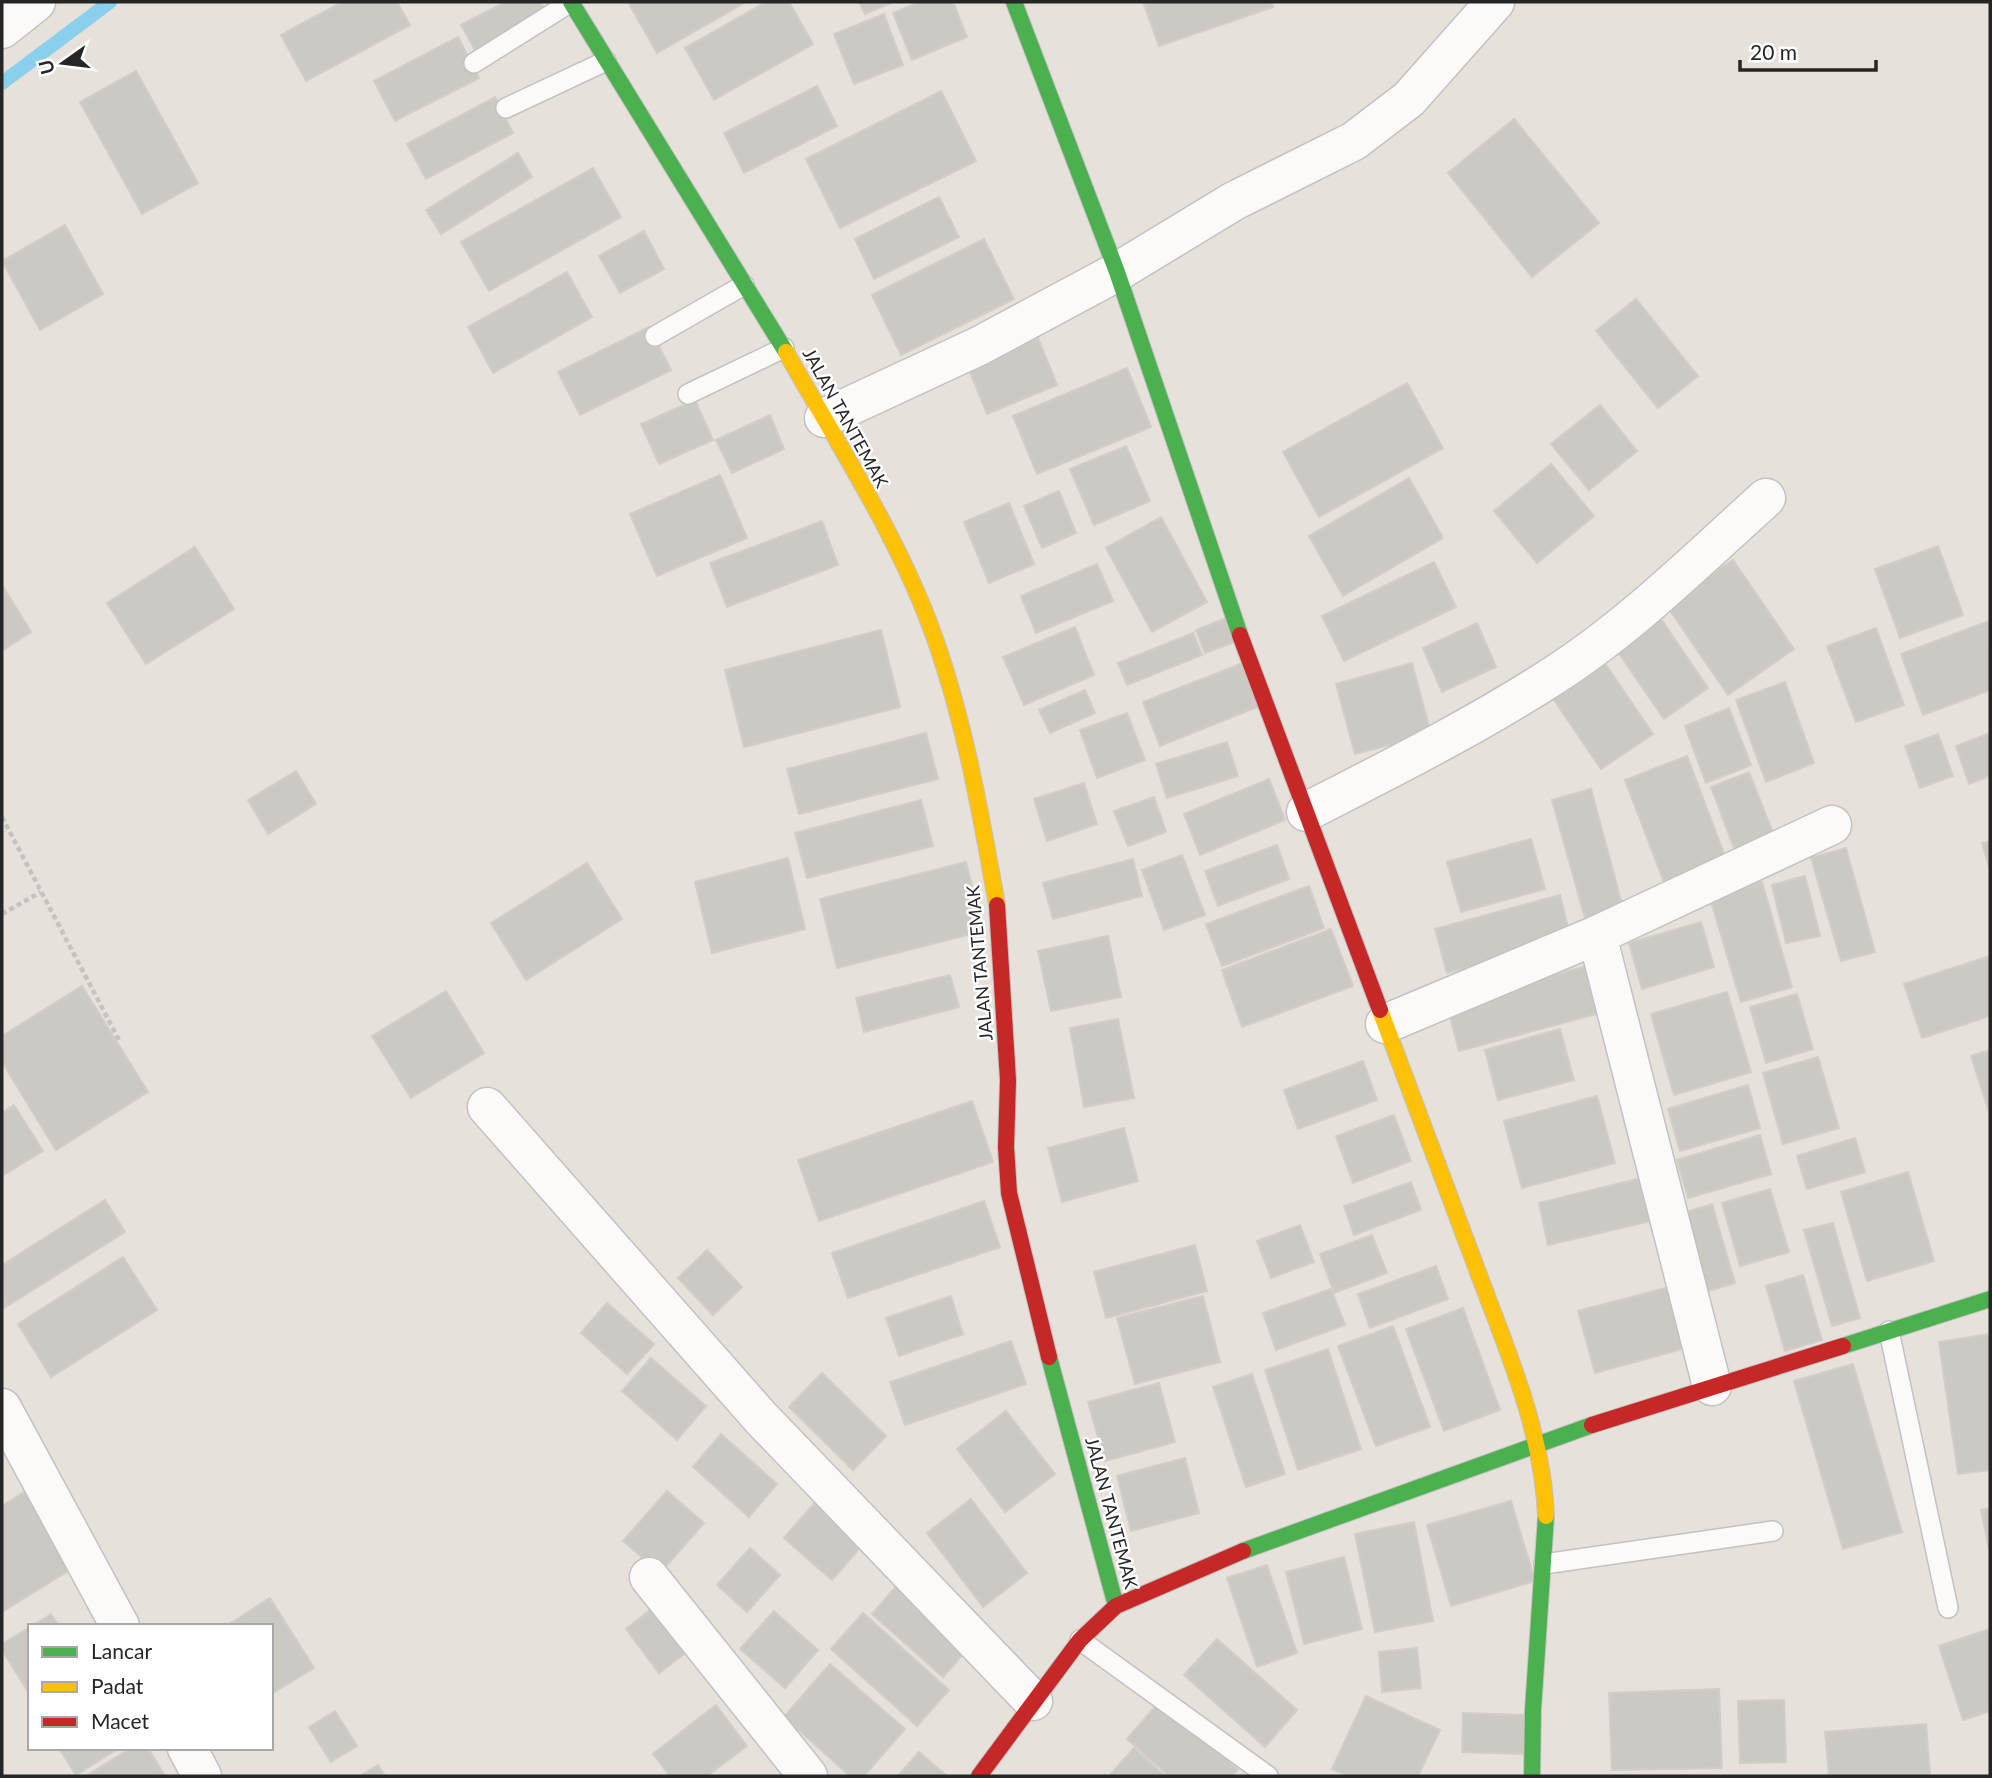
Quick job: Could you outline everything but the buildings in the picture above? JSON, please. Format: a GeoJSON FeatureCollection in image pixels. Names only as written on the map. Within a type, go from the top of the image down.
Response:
{"type":"FeatureCollection","features":[{"type":"Feature","properties":{"kind":"street"},"geometry":{"type":"LineString","coordinates":[[2,29],[36,2]]}},
{"type":"Feature","properties":{"kind":"street","name":"JALAN TANTEMAK"},"geometry":{"type":"LineString","coordinates":[[571,2],[784,348],[882,523],[929,623],[956,701],[974,773],[994,884],[1003,962],[1010,1193],[1039,1319],[1116,1606]]}},
{"type":"Feature","properties":{"kind":"street"},"geometry":{"type":"LineString","coordinates":[[1014,2],[1117,272],[1237,626],[1492,1310],[1537,1443],[1545,1484],[1544,1564],[1533,1710],[1532,1776]]}},
{"type":"Feature","properties":{"kind":"street"},"geometry":{"type":"LineString","coordinates":[[824,418],[979,346],[1117,272],[1234,201],[1354,142],[1382,123],[1409,99],[1495,2]]}},
{"type":"Feature","properties":{"kind":"street"},"geometry":{"type":"LineString","coordinates":[[1306,812],[1443,743],[1555,675],[1637,612],[1766,498]]}},
{"type":"Feature","properties":{"kind":"street"},"geometry":{"type":"LineString","coordinates":[[1385,1024],[1597,935],[1832,825]]}},
{"type":"Feature","properties":{"kind":"street"},"geometry":{"type":"LineString","coordinates":[[1597,935],[1712,1386]]}},
{"type":"Feature","properties":{"kind":"street"},"geometry":{"type":"LineString","coordinates":[[487,1107],[761,1418],[1033,1701]]}},
{"type":"Feature","properties":{"kind":"street"},"geometry":{"type":"LineString","coordinates":[[979,1776],[1080,1640],[1116,1606],[1224,1558],[1537,1443],[1990,1299]]}},
{"type":"Feature","properties":{"kind":"street"},"geometry":{"type":"LineString","coordinates":[[2,1408],[119,1624]]}},
{"type":"Feature","properties":{"kind":"street"},"geometry":{"type":"LineString","coordinates":[[649,1577],[808,1776]]}},
{"type":"Feature","properties":{"kind":"street"},"geometry":{"type":"LineString","coordinates":[[188,1750],[202,1776]]}},
{"type":"Feature","properties":{"kind":"lane"},"geometry":{"type":"LineString","coordinates":[[474,63],[571,2]]}},
{"type":"Feature","properties":{"kind":"lane"},"geometry":{"type":"LineString","coordinates":[[506,108],[606,61]]}},
{"type":"Feature","properties":{"kind":"lane"},"geometry":{"type":"LineString","coordinates":[[655,336],[744,285]]}},
{"type":"Feature","properties":{"kind":"lane"},"geometry":{"type":"LineString","coordinates":[[688,394],[784,348]]}},
{"type":"Feature","properties":{"kind":"lane"},"geometry":{"type":"LineString","coordinates":[[1889,1331],[1948,1608]]}},
{"type":"Feature","properties":{"kind":"lane"},"geometry":{"type":"LineString","coordinates":[[1544,1564],[1773,1531]]}},
{"type":"Feature","properties":{"kind":"lane"},"geometry":{"type":"LineString","coordinates":[[1080,1640],[1268,1776]]}},
{"type":"Feature","properties":{"kind":"path"},"geometry":{"type":"LineString","coordinates":[[2,817],[119,1040]]}},
{"type":"Feature","properties":{"kind":"path"},"geometry":{"type":"LineString","coordinates":[[2,914],[41,892]]}},
{"type":"Feature","properties":{"kind":"waterway"},"geometry":{"type":"LineString","coordinates":[[2,83],[110,2]]}},
{"type":"Feature","properties":{"kind":"traffic: fast"},"geometry":{"type":"LineString","coordinates":[[571,2],[786,352]]}},
{"type":"Feature","properties":{"kind":"traffic: fast"},"geometry":{"type":"LineString","coordinates":[[1014,2],[1117,272],[1240,635]]}},
{"type":"Feature","properties":{"kind":"traffic: fast"},"geometry":{"type":"LineString","coordinates":[[1843,1346],[1990,1299]]}},
{"type":"Feature","properties":{"kind":"traffic: fast"},"geometry":{"type":"LineString","coordinates":[[1049,1357],[1116,1606]]}},
{"type":"Feature","properties":{"kind":"traffic: fast"},"geometry":{"type":"LineString","coordinates":[[1243,1551],[1592,1425]]}},
{"type":"Feature","properties":{"kind":"traffic: fast"},"geometry":{"type":"LineString","coordinates":[[1532,1776],[1533,1710],[1546,1516]]}},
{"type":"Feature","properties":{"kind":"traffic: slow"},"geometry":{"type":"LineString","coordinates":[[786,352],[882,520],[930,625],[962,729],[997,905]]}},
{"type":"Feature","properties":{"kind":"traffic: slow"},"geometry":{"type":"LineString","coordinates":[[1380,1010],[1522,1393],[1538,1454],[1546,1516]]}},
{"type":"Feature","properties":{"kind":"traffic: jam"},"geometry":{"type":"LineString","coordinates":[[1240,635],[1380,1010]]}},
{"type":"Feature","properties":{"kind":"traffic: jam"},"geometry":{"type":"LineString","coordinates":[[997,905],[1008,1080],[1006,1147],[1009,1193],[1049,1357]]}},
{"type":"Feature","properties":{"kind":"traffic: jam"},"geometry":{"type":"LineString","coordinates":[[1592,1425],[1843,1346]]}},
{"type":"Feature","properties":{"kind":"traffic: jam"},"geometry":{"type":"LineString","coordinates":[[979,1776],[1080,1640],[1116,1606],[1243,1551]]}}]}
